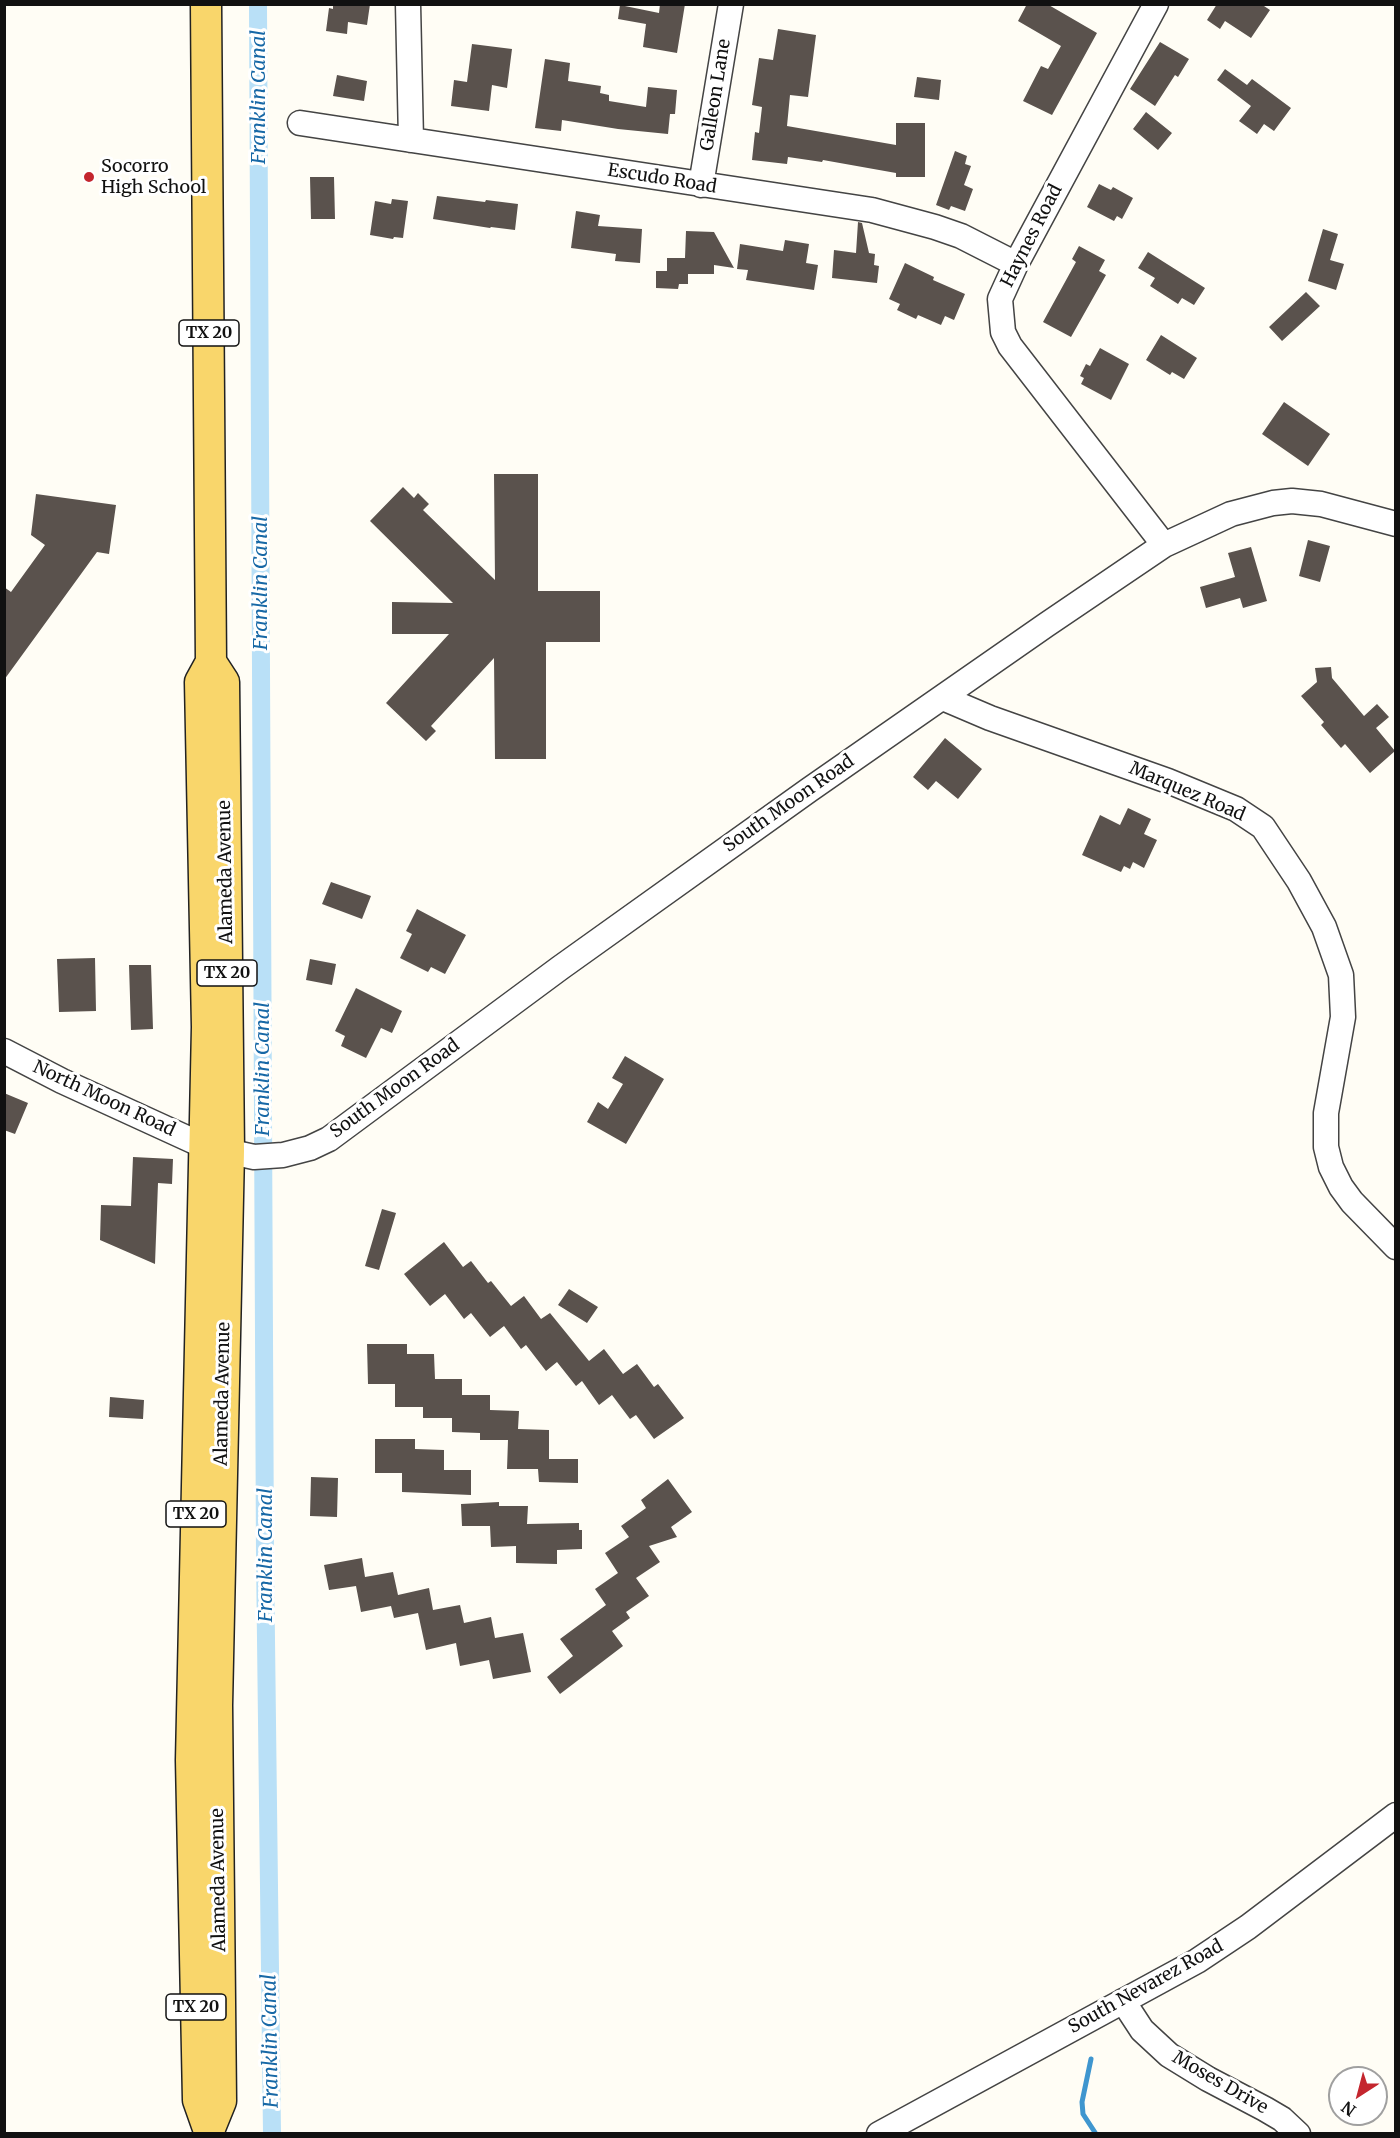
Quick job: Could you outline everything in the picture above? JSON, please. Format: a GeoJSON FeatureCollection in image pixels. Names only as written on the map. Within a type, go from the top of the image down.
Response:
{"type":"FeatureCollection","features":[{"type":"Feature","properties":{"kind":"main road","name":"Alameda Avenue"},"geometry":{"type":"LineString","coordinates":[[206,4],[211,662],[200,682],[207,1027],[226,1151],[191,1760],[198,2100],[210,2131]]}},
{"type":"Feature","properties":{"kind":"street"},"geometry":{"type":"LineString","coordinates":[[408,4],[411,141]]}},
{"type":"Feature","properties":{"kind":"street","name":"Galleon Lane"},"geometry":{"type":"LineString","coordinates":[[701,185],[731,4]]}},
{"type":"Feature","properties":{"kind":"street","name":"Haynes Road"},"geometry":{"type":"LineString","coordinates":[[1156,4],[1016,264],[1000,299],[1003,332],[1010,346],[1164,545]]}},
{"type":"Feature","properties":{"kind":"street","name":"Escudo Road"},"geometry":{"type":"LineString","coordinates":[[300,123],[883,213],[935,226],[961,236],[1016,264]]}},
{"type":"Feature","properties":{"kind":"street","name":"South Moon Road"},"geometry":{"type":"LineString","coordinates":[[226,1151],[254,1157],[283,1155],[310,1148],[329,1138],[560,968],[809,790],[1164,545],[1231,514],[1273,503],[1292,501],[1321,504],[1395,525]]}},
{"type":"Feature","properties":{"kind":"street","name":"Marquez Road"},"geometry":{"type":"LineString","coordinates":[[943,698],[990,718],[1168,781],[1236,809],[1263,827],[1299,881],[1324,927],[1341,975],[1343,1017],[1326,1113],[1326,1147],[1331,1167],[1352,1202],[1395,1248]]}},
{"type":"Feature","properties":{"kind":"street","name":"North Moon Road"},"geometry":{"type":"LineString","coordinates":[[4,1052],[62,1081],[226,1151]]}},
{"type":"Feature","properties":{"kind":"street","name":"South Nevarez Road"},"geometry":{"type":"LineString","coordinates":[[879,2133],[1221,1946],[1395,1815]]}},
{"type":"Feature","properties":{"kind":"street","name":"Moses Drive"},"geometry":{"type":"LineString","coordinates":[[1123,2001],[1142,2030],[1169,2055],[1198,2074],[1282,2119],[1298,2133]]}},
{"type":"Feature","properties":{"kind":"building"},"geometry":{"type":"Polygon","coordinates":[[[333,4],[370,4],[367,25],[348,22],[347,34],[326,31],[329,8],[333,9],[333,4]]]}},
{"type":"Feature","properties":{"kind":"building"},"geometry":{"type":"Polygon","coordinates":[[[660,4],[685,4],[677,53],[643,47],[646,24],[618,19],[620,5],[659,13],[660,4]]]}},
{"type":"Feature","properties":{"kind":"building"},"geometry":{"type":"Polygon","coordinates":[[[1027,4],[1047,4],[1097,33],[1052,115],[1023,101],[1041,66],[1048,69],[1061,46],[1018,21],[1027,4]]]}},
{"type":"Feature","properties":{"kind":"building"},"geometry":{"type":"Polygon","coordinates":[[[1217,4],[1261,4],[1270,10],[1251,38],[1225,21],[1220,29],[1207,20],[1217,4]]]}},
{"type":"Feature","properties":{"kind":"building"},"geometry":{"type":"Polygon","coordinates":[[[778,29],[816,35],[808,97],[790,95],[787,126],[896,145],[896,123],[925,123],[925,177],[896,177],[896,173],[823,160],[822,162],[788,157],[787,164],[752,160],[755,132],[759,133],[762,107],[752,105],[759,58],[773,60],[778,29]]]}},
{"type":"Feature","properties":{"kind":"building"},"geometry":{"type":"Polygon","coordinates":[[[1160,42],[1189,59],[1178,77],[1175,75],[1155,106],[1130,89],[1160,42]]]}},
{"type":"Feature","properties":{"kind":"building"},"geometry":{"type":"Polygon","coordinates":[[[472,44],[512,49],[507,88],[492,85],[489,111],[451,106],[454,80],[467,82],[472,44]]]}},
{"type":"Feature","properties":{"kind":"building"},"geometry":{"type":"Polygon","coordinates":[[[545,59],[570,63],[568,81],[601,86],[600,93],[609,95],[609,101],[646,107],[648,87],[677,90],[675,114],[670,114],[668,134],[562,120],[561,131],[535,128],[545,59]]]}},
{"type":"Feature","properties":{"kind":"building"},"geometry":{"type":"Polygon","coordinates":[[[1225,69],[1247,85],[1252,79],[1291,108],[1274,131],[1264,124],[1257,134],[1239,121],[1251,106],[1217,80],[1225,69]]]}},
{"type":"Feature","properties":{"kind":"building"},"geometry":{"type":"Polygon","coordinates":[[[337,75],[367,81],[364,101],[333,96],[337,75]]]}},
{"type":"Feature","properties":{"kind":"building"},"geometry":{"type":"Polygon","coordinates":[[[917,77],[941,80],[939,100],[914,97],[917,77]]]}},
{"type":"Feature","properties":{"kind":"building"},"geometry":{"type":"Polygon","coordinates":[[[1146,112],[1172,133],[1158,150],[1133,129],[1146,112]]]}},
{"type":"Feature","properties":{"kind":"building"},"geometry":{"type":"Polygon","coordinates":[[[955,151],[967,156],[965,164],[971,166],[964,185],[973,189],[965,211],[951,206],[949,210],[936,205],[955,151]]]}},
{"type":"Feature","properties":{"kind":"building"},"geometry":{"type":"Polygon","coordinates":[[[310,177],[334,177],[335,219],[311,219],[310,177]]]}},
{"type":"Feature","properties":{"kind":"building"},"geometry":{"type":"Polygon","coordinates":[[[1099,184],[1111,190],[1113,187],[1133,198],[1122,219],[1117,216],[1114,221],[1087,207],[1099,184]]]}},
{"type":"Feature","properties":{"kind":"building"},"geometry":{"type":"Polygon","coordinates":[[[437,196],[518,204],[515,230],[433,219],[437,196]]]}},
{"type":"Feature","properties":{"kind":"building"},"geometry":{"type":"Polygon","coordinates":[[[392,199],[408,201],[403,238],[394,237],[393,239],[370,235],[375,201],[391,204],[392,199]]]}},
{"type":"Feature","properties":{"kind":"building"},"geometry":{"type":"Polygon","coordinates":[[[576,211],[600,215],[598,226],[642,229],[640,263],[615,261],[616,254],[571,248],[576,211]]]}},
{"type":"Feature","properties":{"kind":"building"},"geometry":{"type":"Polygon","coordinates":[[[858,222],[862,223],[869,253],[875,254],[874,265],[879,266],[877,283],[832,278],[834,250],[856,253],[858,222]]]}},
{"type":"Feature","properties":{"kind":"building"},"geometry":{"type":"Polygon","coordinates":[[[1323,229],[1338,234],[1330,260],[1344,264],[1336,290],[1308,281],[1323,229]]]}},
{"type":"Feature","properties":{"kind":"building"},"geometry":{"type":"Polygon","coordinates":[[[686,231],[714,232],[734,268],[714,265],[714,274],[688,274],[688,284],[679,284],[678,289],[656,288],[656,271],[667,271],[667,258],[685,258],[686,231]]]}},
{"type":"Feature","properties":{"kind":"building"},"geometry":{"type":"Polygon","coordinates":[[[785,240],[809,244],[806,263],[818,265],[814,290],[746,280],[748,270],[737,269],[740,244],[783,251],[785,240]]]}},
{"type":"Feature","properties":{"kind":"building"},"geometry":{"type":"Polygon","coordinates":[[[1079,246],[1105,260],[1099,271],[1106,275],[1071,337],[1043,322],[1076,262],[1072,259],[1079,246]]]}},
{"type":"Feature","properties":{"kind":"building"},"geometry":{"type":"Polygon","coordinates":[[[1148,252],[1205,288],[1194,305],[1182,298],[1178,304],[1150,286],[1155,278],[1138,268],[1148,252]]]}},
{"type":"Feature","properties":{"kind":"building"},"geometry":{"type":"Polygon","coordinates":[[[905,263],[934,277],[933,280],[965,294],[954,320],[945,316],[941,325],[918,315],[916,319],[897,310],[900,304],[889,299],[905,263]]]}},
{"type":"Feature","properties":{"kind":"building"},"geometry":{"type":"Polygon","coordinates":[[[1306,292],[1320,306],[1282,341],[1269,327],[1306,292]]]}},
{"type":"Feature","properties":{"kind":"building"},"geometry":{"type":"Polygon","coordinates":[[[1161,335],[1197,358],[1184,379],[1172,372],[1170,375],[1146,360],[1161,335]]]}},
{"type":"Feature","properties":{"kind":"building"},"geometry":{"type":"Polygon","coordinates":[[[1100,348],[1129,364],[1111,400],[1081,384],[1084,378],[1080,376],[1086,364],[1090,366],[1100,348]]]}},
{"type":"Feature","properties":{"kind":"building"},"geometry":{"type":"Polygon","coordinates":[[[1284,402],[1330,434],[1308,466],[1262,434],[1284,402]]]}},
{"type":"Feature","properties":{"kind":"building"},"geometry":{"type":"Polygon","coordinates":[[[494,474],[538,474],[538,591],[600,591],[600,642],[546,642],[546,759],[495,759],[494,658],[431,726],[436,731],[426,741],[386,703],[449,634],[392,634],[392,602],[453,603],[370,521],[403,487],[414,498],[418,493],[429,504],[423,510],[495,580],[494,474]]]}},
{"type":"Feature","properties":{"kind":"building"},"geometry":{"type":"Polygon","coordinates":[[[36,494],[116,505],[109,554],[97,552],[4,680],[4,587],[11,592],[45,545],[31,535],[36,494]]]}},
{"type":"Feature","properties":{"kind":"building"},"geometry":{"type":"Polygon","coordinates":[[[1308,540],[1330,546],[1320,582],[1299,576],[1308,540]]]}},
{"type":"Feature","properties":{"kind":"building"},"geometry":{"type":"Polygon","coordinates":[[[1251,547],[1267,601],[1243,608],[1240,598],[1206,608],[1200,587],[1235,577],[1228,553],[1251,547]]]}},
{"type":"Feature","properties":{"kind":"building"},"geometry":{"type":"Polygon","coordinates":[[[1331,667],[1332,678],[1364,716],[1377,704],[1389,717],[1376,728],[1395,751],[1370,773],[1345,744],[1341,748],[1321,725],[1324,722],[1301,696],[1317,682],[1315,668],[1331,667]]]}},
{"type":"Feature","properties":{"kind":"building"},"geometry":{"type":"Polygon","coordinates":[[[945,738],[982,769],[958,799],[936,781],[928,790],[913,777],[945,738]]]}},
{"type":"Feature","properties":{"kind":"building"},"geometry":{"type":"Polygon","coordinates":[[[1128,808],[1151,819],[1144,834],[1157,840],[1144,868],[1133,862],[1130,869],[1124,866],[1121,872],[1082,855],[1100,815],[1120,825],[1128,808]]]}},
{"type":"Feature","properties":{"kind":"building"},"geometry":{"type":"Polygon","coordinates":[[[331,882],[371,896],[362,919],[322,904],[331,882]]]}},
{"type":"Feature","properties":{"kind":"building"},"geometry":{"type":"Polygon","coordinates":[[[417,909],[466,935],[445,974],[431,967],[428,972],[400,958],[412,934],[406,931],[417,909]]]}},
{"type":"Feature","properties":{"kind":"building"},"geometry":{"type":"Polygon","coordinates":[[[95,958],[96,1011],[59,1012],[57,959],[95,958]]]}},
{"type":"Feature","properties":{"kind":"building"},"geometry":{"type":"Polygon","coordinates":[[[310,959],[336,964],[332,985],[306,980],[310,959]]]}},
{"type":"Feature","properties":{"kind":"building"},"geometry":{"type":"Polygon","coordinates":[[[129,965],[151,965],[153,1029],[131,1030],[129,965]]]}},
{"type":"Feature","properties":{"kind":"building"},"geometry":{"type":"Polygon","coordinates":[[[356,988],[402,1011],[392,1033],[381,1028],[366,1058],[341,1046],[345,1036],[335,1031],[356,988]]]}},
{"type":"Feature","properties":{"kind":"building"},"geometry":{"type":"Polygon","coordinates":[[[625,1056],[664,1079],[626,1144],[587,1122],[598,1102],[608,1109],[623,1084],[612,1078],[625,1056]]]}},
{"type":"Feature","properties":{"kind":"building"},"geometry":{"type":"Polygon","coordinates":[[[4,1093],[28,1103],[15,1134],[4,1130],[4,1093]]]}},
{"type":"Feature","properties":{"kind":"building"},"geometry":{"type":"Polygon","coordinates":[[[133,1157],[173,1159],[172,1184],[158,1183],[155,1264],[100,1240],[101,1205],[131,1206],[133,1157]]]}},
{"type":"Feature","properties":{"kind":"building"},"geometry":{"type":"Polygon","coordinates":[[[382,1209],[396,1213],[379,1270],[365,1266],[382,1209]]]}},
{"type":"Feature","properties":{"kind":"building"},"geometry":{"type":"Polygon","coordinates":[[[444,1242],[463,1267],[471,1261],[488,1283],[491,1281],[511,1306],[524,1296],[541,1319],[550,1313],[589,1361],[604,1349],[623,1374],[637,1364],[654,1387],[658,1384],[684,1418],[654,1439],[636,1415],[630,1419],[612,1395],[599,1405],[582,1381],[576,1386],[557,1362],[546,1371],[526,1345],[521,1349],[504,1326],[490,1337],[471,1313],[464,1319],[445,1294],[430,1306],[404,1274],[444,1242]]]}},
{"type":"Feature","properties":{"kind":"building"},"geometry":{"type":"Polygon","coordinates":[[[569,1289],[598,1307],[587,1323],[558,1305],[569,1289]]]}},
{"type":"Feature","properties":{"kind":"building"},"geometry":{"type":"Polygon","coordinates":[[[367,1344],[407,1344],[407,1354],[434,1354],[435,1379],[462,1379],[462,1395],[490,1395],[490,1410],[519,1411],[518,1429],[549,1430],[549,1459],[578,1459],[578,1483],[539,1482],[538,1469],[507,1469],[508,1440],[480,1440],[480,1433],[452,1432],[452,1418],[423,1418],[423,1407],[395,1407],[395,1384],[368,1384],[367,1344]]]}},
{"type":"Feature","properties":{"kind":"building"},"geometry":{"type":"Polygon","coordinates":[[[110,1397],[144,1400],[143,1419],[109,1417],[110,1397]]]}},
{"type":"Feature","properties":{"kind":"building"},"geometry":{"type":"Polygon","coordinates":[[[375,1439],[415,1439],[415,1449],[444,1450],[444,1470],[471,1470],[471,1495],[402,1492],[402,1473],[375,1473],[375,1439]]]}},
{"type":"Feature","properties":{"kind":"building"},"geometry":{"type":"Polygon","coordinates":[[[311,1477],[338,1478],[337,1517],[310,1516],[311,1477]]]}},
{"type":"Feature","properties":{"kind":"building"},"geometry":{"type":"Polygon","coordinates":[[[668,1479],[692,1512],[671,1527],[677,1537],[649,1546],[660,1562],[636,1578],[649,1596],[626,1612],[630,1618],[612,1631],[623,1646],[560,1694],[547,1677],[573,1656],[560,1639],[606,1605],[595,1589],[618,1573],[605,1553],[629,1537],[621,1526],[646,1508],[641,1500],[668,1479]]]}},
{"type":"Feature","properties":{"kind":"building"},"geometry":{"type":"Polygon","coordinates":[[[499,1502],[499,1506],[528,1506],[527,1524],[579,1523],[579,1530],[582,1530],[582,1549],[557,1550],[557,1564],[516,1563],[516,1546],[491,1547],[490,1526],[462,1526],[461,1504],[499,1502]]]}},
{"type":"Feature","properties":{"kind":"building"},"geometry":{"type":"Polygon","coordinates":[[[362,1558],[365,1577],[393,1572],[398,1595],[429,1588],[433,1610],[460,1605],[464,1623],[491,1617],[495,1638],[523,1633],[531,1672],[493,1679],[489,1660],[460,1666],[456,1643],[426,1650],[418,1613],[394,1618],[391,1606],[361,1612],[356,1586],[329,1590],[324,1565],[362,1558]]]}},
{"type":"Feature","properties":{"kind":"waterway","name":"Franklin Canal"},"geometry":{"type":"LineString","coordinates":[[258,4],[265,1557],[272,2134]]}},
{"type":"Feature","properties":{"kind":"waterway"},"geometry":{"type":"LineString","coordinates":[[1091,2059],[1082,2102],[1083,2114],[1096,2134]]}},
{"type":"Feature","properties":{"kind":"place","name":"Socorro High School"},"geometry":{"type":"Point","coordinates":[89,177]}}]}
